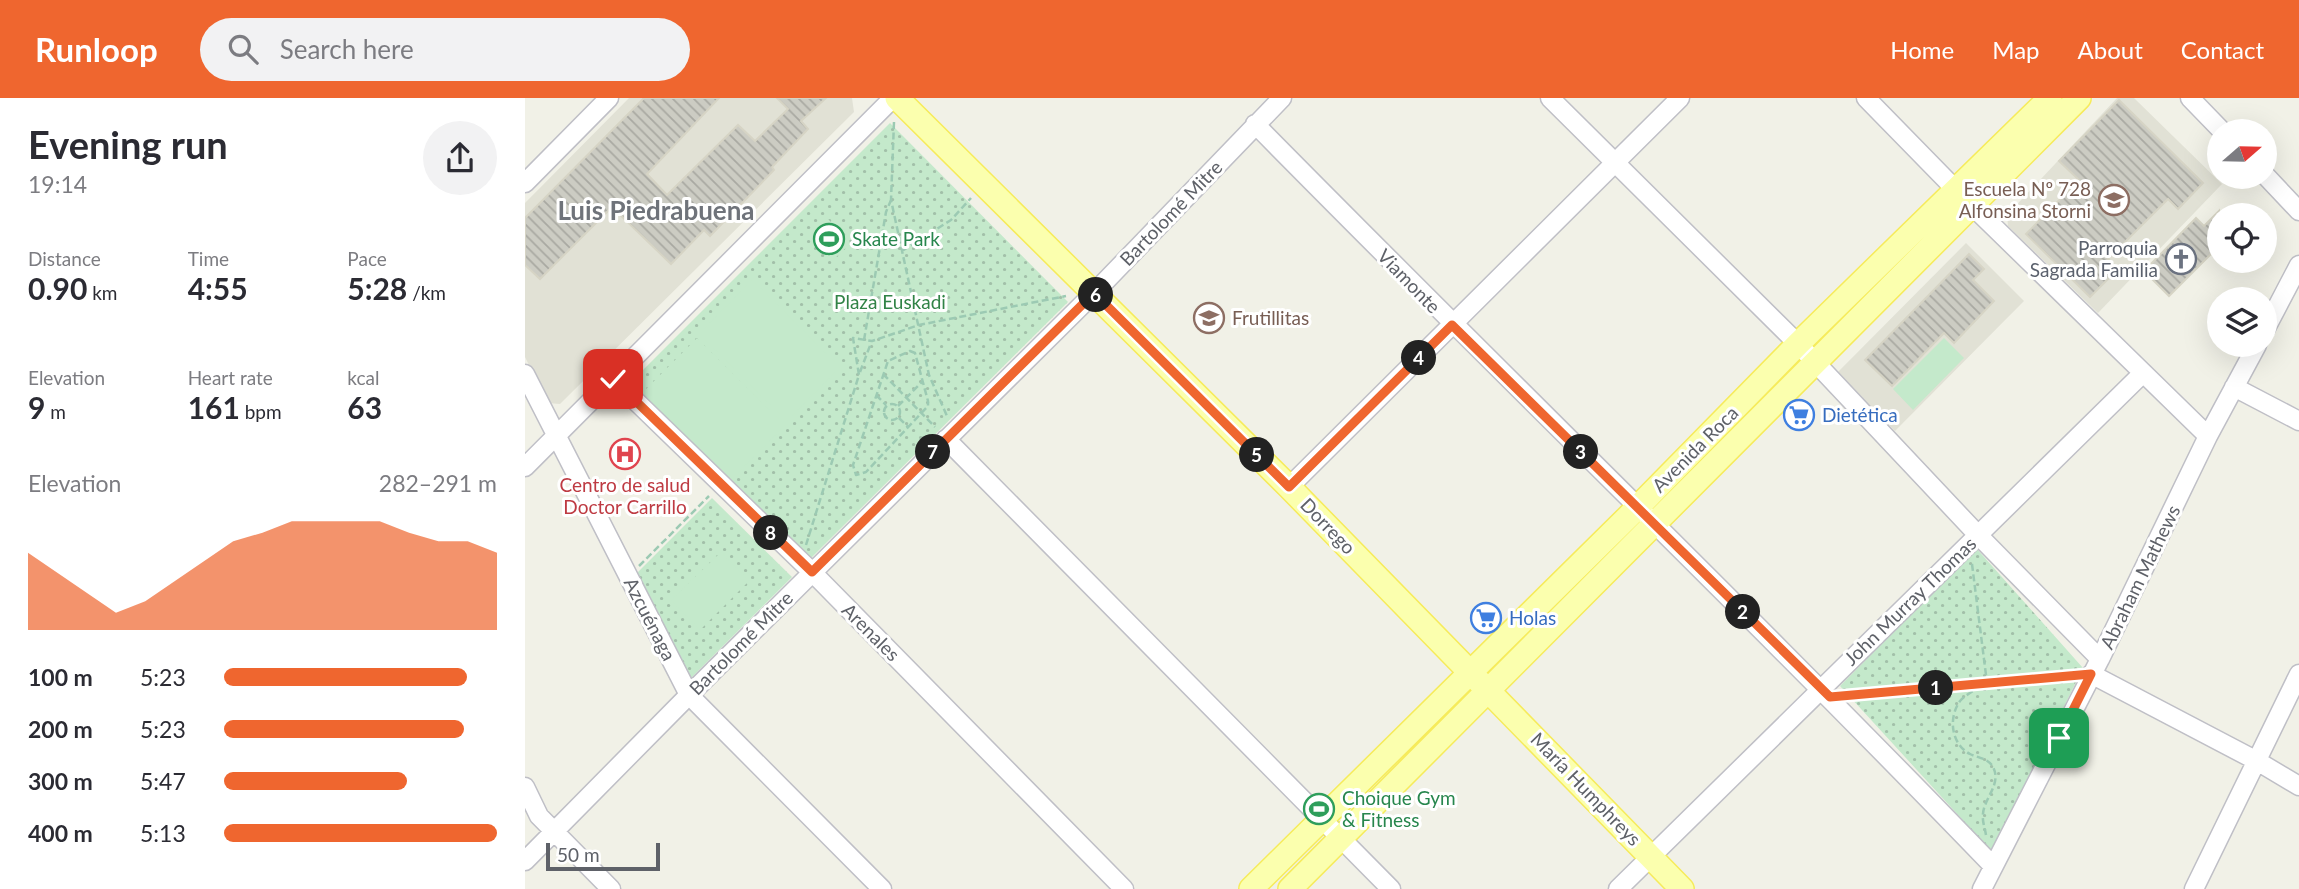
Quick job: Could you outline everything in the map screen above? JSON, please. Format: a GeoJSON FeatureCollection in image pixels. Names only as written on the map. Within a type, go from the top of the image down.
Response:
{"type":"FeatureCollection","features":[{"type":"Feature","properties":{"kind":"main road","name":"Avenida Roca"},"geometry":{"type":"LineString","coordinates":[[1290,889],[1815,363],[1965,198],[2050,98]]}},
{"type":"Feature","properties":{"kind":"main road","name":"Avenida Roca"},"geometry":{"type":"LineString","coordinates":[[1251,889],[1637,508],[1798,344],[2079,98]]}},
{"type":"Feature","properties":{"kind":"main road","name":"Dorrego"},"geometry":{"type":"LineString","coordinates":[[895,102],[983,183],[1489,690]]}},
{"type":"Feature","properties":{"kind":"main road","name":"María Humphreys"},"geometry":{"type":"LineString","coordinates":[[1489,690],[1682,889]]}},
{"type":"Feature","properties":{"kind":"street"},"geometry":{"type":"LineString","coordinates":[[525,183],[610,98]]}},
{"type":"Feature","properties":{"kind":"street","name":"Bartolomé Mitre"},"geometry":{"type":"LineString","coordinates":[[525,861],[689,695],[806,567],[950,435],[1094,293],[1282,98]]}},
{"type":"Feature","properties":{"kind":"street"},"geometry":{"type":"LineString","coordinates":[[1550,98],[1798,344],[1973,539],[2096,666],[2299,786]]}},
{"type":"Feature","properties":{"kind":"street"},"geometry":{"type":"LineString","coordinates":[[1289,487],[1680,98]]}},
{"type":"Feature","properties":{"kind":"street"},"geometry":{"type":"LineString","coordinates":[[1866,98],[2208,436]]}},
{"type":"Feature","properties":{"kind":"street"},"geometry":{"type":"LineString","coordinates":[[2190,98],[2210,119]]}},
{"type":"Feature","properties":{"kind":"street"},"geometry":{"type":"LineString","coordinates":[[525,467],[895,102]]}},
{"type":"Feature","properties":{"kind":"street","name":"Viamonte"},"geometry":{"type":"LineString","coordinates":[[1255,124],[1452,325],[1825,693],[1993,866]]}},
{"type":"Feature","properties":{"kind":"street"},"geometry":{"type":"LineString","coordinates":[[2277,188],[2299,211]]}},
{"type":"Feature","properties":{"kind":"street"},"geometry":{"type":"LineString","coordinates":[[2277,307],[2299,265]]}},
{"type":"Feature","properties":{"kind":"street","name":"Abraham Mathews"},"geometry":{"type":"LineString","coordinates":[[1982,887],[2096,666],[2208,436],[2250,357]]}},
{"type":"Feature","properties":{"kind":"street","name":"John Murray Thomas"},"geometry":{"type":"LineString","coordinates":[[1618,889],[1825,693],[1973,539],[2143,373]]}},
{"type":"Feature","properties":{"kind":"street","name":"Azcuénaga"},"geometry":{"type":"LineString","coordinates":[[525,374],[689,695],[882,889]]}},
{"type":"Feature","properties":{"kind":"street","name":"Arenales"},"geometry":{"type":"LineString","coordinates":[[613,379],[806,567],[1124,889]]}},
{"type":"Feature","properties":{"kind":"street"},"geometry":{"type":"LineString","coordinates":[[2234,387],[2299,421]]}},
{"type":"Feature","properties":{"kind":"street"},"geometry":{"type":"LineString","coordinates":[[950,435],[1391,889]]}},
{"type":"Feature","properties":{"kind":"street"},"geometry":{"type":"LineString","coordinates":[[2194,889],[2299,674]]}},
{"type":"Feature","properties":{"kind":"street"},"geometry":{"type":"LineString","coordinates":[[525,787],[539,816],[611,889]]}},
{"type":"Feature","properties":{"kind":"path"},"geometry":{"type":"LineString","coordinates":[[895,102],[891,200],[929,374],[950,435]]}},
{"type":"Feature","properties":{"kind":"path"},"geometry":{"type":"LineString","coordinates":[[902,251],[951,220],[983,183]]}},
{"type":"Feature","properties":{"kind":"path"},"geometry":{"type":"LineString","coordinates":[[864,340],[886,212],[891,200]]}},
{"type":"Feature","properties":{"kind":"path"},"geometry":{"type":"LineString","coordinates":[[859,375],[853,338],[872,341],[919,325],[1055,297],[1094,293]]}},
{"type":"Feature","properties":{"kind":"path"},"geometry":{"type":"LineString","coordinates":[[806,567],[859,375],[872,341]]}},
{"type":"Feature","properties":{"kind":"path"},"geometry":{"type":"LineString","coordinates":[[913,351],[923,381],[928,405],[866,472],[856,475],[853,465],[888,361],[913,351]]}},
{"type":"Feature","properties":{"kind":"path"},"geometry":{"type":"LineString","coordinates":[[883,374],[921,413],[950,435]]}},
{"type":"Feature","properties":{"kind":"path"},"geometry":{"type":"LineString","coordinates":[[898,406],[923,381]]}},
{"type":"Feature","properties":{"kind":"path"},"geometry":{"type":"LineString","coordinates":[[876,395],[887,406]]}},
{"type":"Feature","properties":{"kind":"path"},"geometry":{"type":"LineString","coordinates":[[887,406],[898,406],[901,412],[899,418],[892,421],[887,419],[884,411],[887,406]]}},
{"type":"Feature","properties":{"kind":"path"},"geometry":{"type":"LineString","coordinates":[[899,418],[908,427]]}},
{"type":"Feature","properties":{"kind":"path"},"geometry":{"type":"LineString","coordinates":[[628,577],[722,484]]}},
{"type":"Feature","properties":{"kind":"path"},"geometry":{"type":"LineString","coordinates":[[1973,539],[1987,683]]}},
{"type":"Feature","properties":{"kind":"path"},"geometry":{"type":"LineString","coordinates":[[1825,693],[1987,683],[2096,666]]}},
{"type":"Feature","properties":{"kind":"path"},"geometry":{"type":"LineString","coordinates":[[1987,683],[1961,700],[1954,713],[1953,731],[1958,744],[1969,754],[1985,759],[1993,767],[1995,779],[1982,816],[1993,866]]}},
{"type":"Feature","properties":{"kind":"shaded area"},"geometry":{"type":"Polygon","coordinates":[[[629,98],[852,98],[854,112],[560,404],[548,403],[525,357],[525,203],[629,98]]]}},
{"type":"Feature","properties":{"kind":"shaded area","name":"Escuela Nº 728 Alfonsina Storni"},"geometry":{"type":"Polygon","coordinates":[[[2117,98],[2134,98],[2207,169],[2207,189],[2217,189],[2098,313],[2008,226],[2007,215],[2117,98]]]}},
{"type":"Feature","properties":{"kind":"shaded area"},"geometry":{"type":"Polygon","coordinates":[[[1966,243],[2024,301],[1895,431],[1837,373],[1966,243]]]}},
{"type":"Feature","properties":{"kind":"green space","name":"Plaza Euskadi"},"geometry":{"type":"Polygon","coordinates":[[[890,123],[1068,302],[808,561],[631,382],[890,123]]]}},
{"type":"Feature","properties":{"kind":"green space","name":"Skate Park"},"geometry":{"type":"Polygon","coordinates":[[[827,218],[851,243],[832,261],[807,236],[827,218]]]}},
{"type":"Feature","properties":{"kind":"green space"},"geometry":{"type":"Polygon","coordinates":[[[752,280],[840,367],[787,421],[699,334],[752,280]]]}},
{"type":"Feature","properties":{"kind":"green space"},"geometry":{"type":"Polygon","coordinates":[[[697,338],[785,425],[732,479],[644,391],[697,338]]]}},
{"type":"Feature","properties":{"kind":"green space"},"geometry":{"type":"Polygon","coordinates":[[[1944,338],[1964,358],[1913,410],[1893,389],[1944,338]]]}},
{"type":"Feature","properties":{"kind":"green space"},"geometry":{"type":"Polygon","coordinates":[[[712,498],[792,577],[687,682],[634,576],[712,498]]]}},
{"type":"Feature","properties":{"kind":"green space"},"geometry":{"type":"Polygon","coordinates":[[[1976,548],[2083,668],[1992,852],[1840,686],[1976,548]]]}},
{"type":"Feature","properties":{"kind":"green space"},"geometry":{"type":"Polygon","coordinates":[[[721,552],[749,581],[700,630],[671,600],[721,552]]]}},
{"type":"Feature","properties":{"kind":"building"},"geometry":{"type":"Polygon","coordinates":[[[644,98],[719,98],[647,174],[667,195],[738,125],[755,141],[788,109],[777,98],[826,98],[801,121],[808,129],[772,167],[774,170],[710,236],[704,230],[671,264],[612,207],[540,279],[525,265],[525,218],[644,98]]]}},
{"type":"Feature","properties":{"kind":"building","name":"Escuela Nº 728 Alfonsina Storni"},"geometry":{"type":"Polygon","coordinates":[[[2119,100],[2203,183],[2178,209],[2168,199],[2108,259],[2118,269],[2090,297],[2026,234],[2079,180],[2059,161],[2119,100]]]}},
{"type":"Feature","properties":{"kind":"building","name":"Parroquia Sagrada Familia"},"geometry":{"type":"Polygon","coordinates":[[[2196,218],[2204,226],[2207,223],[2207,258],[2169,296],[2144,271],[2196,218]]]}},
{"type":"Feature","properties":{"kind":"building"},"geometry":{"type":"Polygon","coordinates":[[[1969,254],[1984,269],[1973,280],[1994,301],[1954,343],[1944,333],[1892,386],[1865,360],[1969,254]]]}},
{"type":"Feature","properties":{"kind":"place","name":"Escuela Nº 728 Alfonsina Storni"},"geometry":{"type":"Point","coordinates":[2114,200]}},
{"type":"Feature","properties":{"kind":"place","name":"Skate Park"},"geometry":{"type":"Point","coordinates":[829,239]}},
{"type":"Feature","properties":{"kind":"place","name":"Parroquia Sagrada Familia"},"geometry":{"type":"Point","coordinates":[2181,259]}},
{"type":"Feature","properties":{"kind":"place","name":"Frutillitas"},"geometry":{"type":"Point","coordinates":[1209,318]}},
{"type":"Feature","properties":{"kind":"place","name":"Dietética"},"geometry":{"type":"Point","coordinates":[1799,415]}},
{"type":"Feature","properties":{"kind":"place","name":"Centro de salud Doctor Carrillo"},"geometry":{"type":"Point","coordinates":[625,454]}},
{"type":"Feature","properties":{"kind":"place","name":"Holas"},"geometry":{"type":"Point","coordinates":[1486,618]}},
{"type":"Feature","properties":{"kind":"place","name":"Choique Gym & Fitness"},"geometry":{"type":"Point","coordinates":[1319,809]}},
{"type":"Feature","properties":{"kind":"district","name":"Luis Piedrabuena"},"geometry":{"type":"Point","coordinates":[656,211]}},
{"type":"Feature","properties":{"kind":"route"},"geometry":{"type":"LineString","coordinates":[[613,379],[812,572],[1094,293],[1289,487],[1452,325],[1830,697],[2091,674],[2059,738]]}}]}
